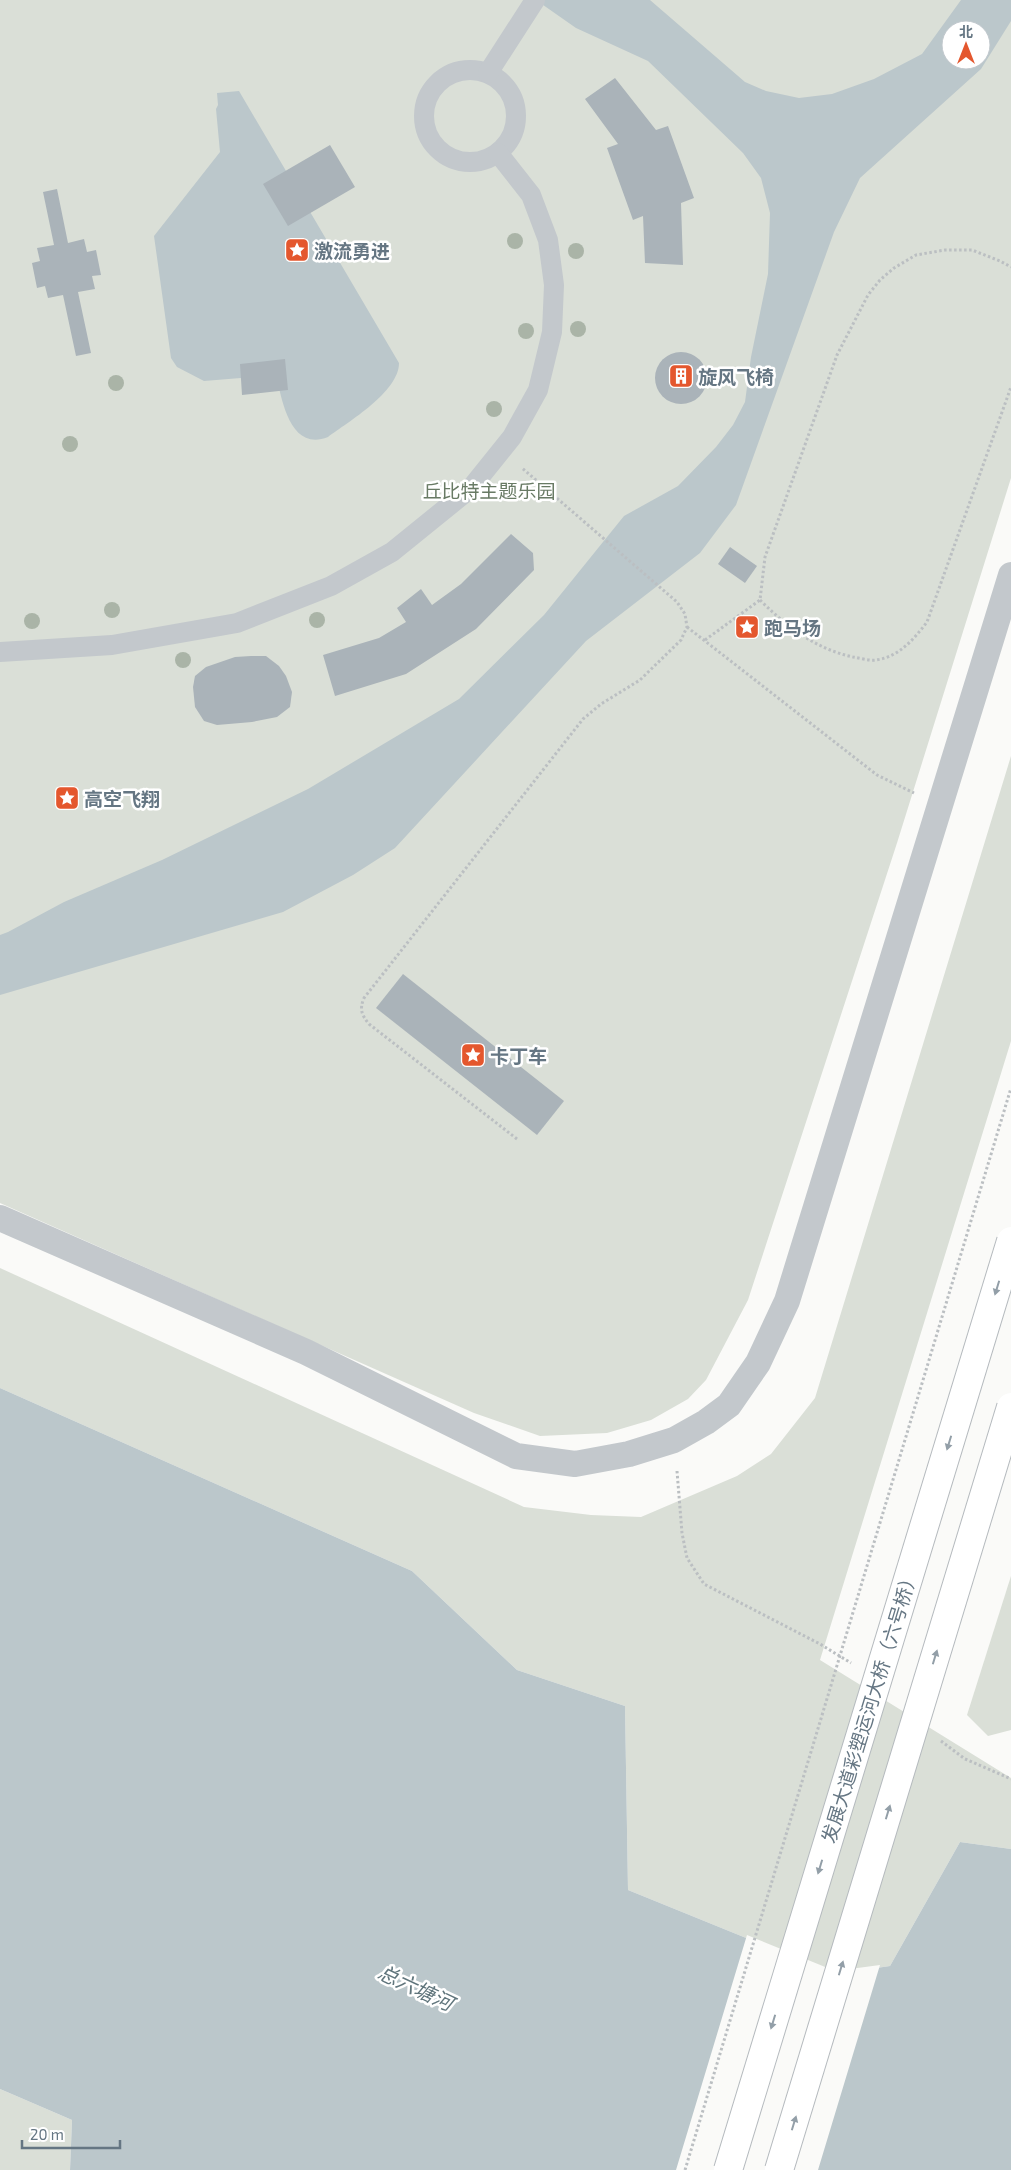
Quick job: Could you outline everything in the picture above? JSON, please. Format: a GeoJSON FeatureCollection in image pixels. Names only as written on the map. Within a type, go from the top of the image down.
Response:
{"type":"FeatureCollection","features":[{"type":"Feature","properties":{"kind":"main road","name":"发展大道彩塑运河大桥（六号桥）"},"geometry":{"type":"LineString","coordinates":[[728,2170],[1011,1241]]}},
{"type":"Feature","properties":{"kind":"main road"},"geometry":{"type":"LineString","coordinates":[[780,2170],[1011,1407]]}},
{"type":"Feature","properties":{"kind":"street"},"geometry":{"type":"LineString","coordinates":[[488,73],[534,1]]}},
{"type":"Feature","properties":{"kind":"street"},"geometry":{"type":"LineString","coordinates":[[474,70],[488,73],[501,82],[511,95],[516,110],[515,126],[509,142],[498,154],[484,160],[468,163],[452,160],[438,150],[429,139],[424,126],[423,111],[427,97],[435,85],[446,76],[459,71],[474,70]]}},
{"type":"Feature","properties":{"kind":"street"},"geometry":{"type":"LineString","coordinates":[[0,652],[112,645],[237,623],[331,586],[399,546],[471,488],[512,438],[538,390],[552,332],[554,285],[548,240],[531,195],[498,154]]}},
{"type":"Feature","properties":{"kind":"street"},"geometry":{"type":"LineString","coordinates":[[0,1218],[306,1352],[516,1456],[576,1464],[629,1454],[674,1440],[706,1422],[729,1405],[758,1362],[787,1301],[1011,575]]}},
{"type":"Feature","properties":{"kind":"path"},"geometry":{"type":"LineString","coordinates":[[705,640],[760,600],[766,557],[837,354],[868,296],[880,280],[894,268],[916,255],[945,250],[972,250],[1011,267]]}},
{"type":"Feature","properties":{"kind":"path"},"geometry":{"type":"LineString","coordinates":[[760,600],[780,621],[817,646],[838,654],[876,660],[896,653],[911,643],[927,622],[1011,387]]}},
{"type":"Feature","properties":{"kind":"path"},"geometry":{"type":"LineString","coordinates":[[502,450],[677,602],[685,614],[687,627],[681,640],[640,680],[601,704],[583,719],[364,998],[361,1006],[362,1015],[369,1024],[517,1139]]}},
{"type":"Feature","properties":{"kind":"path"},"geometry":{"type":"LineString","coordinates":[[687,627],[878,774],[900,787],[940,803]]}},
{"type":"Feature","properties":{"kind":"path"},"geometry":{"type":"LineString","coordinates":[[685,2170],[1011,1088]]}},
{"type":"Feature","properties":{"kind":"path"},"geometry":{"type":"LineString","coordinates":[[674,1440],[682,1533],[687,1558],[704,1584],[820,1644],[860,1668]]}},
{"type":"Feature","properties":{"kind":"path"},"geometry":{"type":"LineString","coordinates":[[934,1735],[965,1759],[1011,1779]]}},
{"type":"Feature","properties":{"kind":"green space","name":"丘比特主题乐园"},"geometry":{"type":"Polygon","coordinates":[[[0,0],[1011,0],[1011,478],[897,843],[748,1300],[706,1380],[688,1399],[651,1420],[607,1433],[540,1436],[474,1413],[0,1203],[0,0]]]}},
{"type":"Feature","properties":{"kind":"green space"},"geometry":{"type":"Polygon","coordinates":[[[1011,756],[1011,1041],[820,1660],[1011,1778],[1011,1849],[960,1842],[890,1966],[835,1974],[628,1890],[625,1706],[517,1670],[412,1571],[0,1388],[0,1268],[524,1507],[591,1515],[641,1517],[737,1476],[771,1454],[815,1398],[1011,756]]]}},
{"type":"Feature","properties":{"kind":"green space"},"geometry":{"type":"Polygon","coordinates":[[[1011,1576],[1011,1730],[988,1736],[967,1715],[1011,1576]]]}},
{"type":"Feature","properties":{"kind":"green space"},"geometry":{"type":"Polygon","coordinates":[[[0,2089],[72,2120],[70,2170],[0,2170],[0,2089]]]}},
{"type":"Feature","properties":{"kind":"water"},"geometry":{"type":"Polygon","coordinates":[[[536,0],[650,0],[745,82],[766,91],[799,98],[832,94],[874,79],[922,54],[941,28],[941,70],[980,70],[860,178],[834,232],[736,505],[700,553],[586,641],[395,848],[353,875],[283,912],[0,995],[0,935],[64,902],[162,860],[308,789],[459,699],[544,615],[624,516],[678,486],[716,447],[733,425],[745,402],[751,357],[768,274],[770,213],[761,178],[743,153],[648,61],[576,28],[536,0]]]}},
{"type":"Feature","properties":{"kind":"water"},"geometry":{"type":"Polygon","coordinates":[[[961,0],[1011,0],[1011,21],[991,53],[991,20],[947,20],[961,0]]]}},
{"type":"Feature","properties":{"kind":"water"},"geometry":{"type":"Polygon","coordinates":[[[239,91],[399,363],[397,374],[391,385],[382,395],[359,415],[328,437],[315,440],[305,437],[296,431],[285,410],[276,375],[204,381],[177,367],[171,358],[154,236],[220,152],[216,109],[218,105],[217,93],[239,91]]]}},
{"type":"Feature","properties":{"kind":"water","name":"总六塘河"},"geometry":{"type":"Polygon","coordinates":[[[0,1388],[412,1571],[517,1670],[625,1706],[628,1890],[835,1974],[890,1966],[960,1842],[1011,1849],[1011,2170],[70,2170],[72,2120],[0,2089],[0,1388]]]}},
{"type":"Feature","properties":{"kind":"pier"},"geometry":{"type":"Polygon","coordinates":[[[747,1935],[835,1971],[880,1965],[818,2170],[676,2170],[747,1935]]]}},
{"type":"Feature","properties":{"kind":"building"},"geometry":{"type":"Polygon","coordinates":[[[615,78],[656,130],[668,126],[694,198],[681,203],[683,265],[645,263],[643,216],[633,220],[607,148],[618,144],[585,99],[615,78]]]}},
{"type":"Feature","properties":{"kind":"building"},"geometry":{"type":"Polygon","coordinates":[[[330,145],[355,187],[288,226],[263,184],[330,145]]]}},
{"type":"Feature","properties":{"kind":"building"},"geometry":{"type":"Polygon","coordinates":[[[57,189],[68,243],[84,239],[87,252],[96,250],[101,275],[92,276],[95,289],[78,292],[91,353],[76,356],[63,295],[48,298],[45,286],[37,288],[32,263],[40,261],[37,248],[54,245],[43,192],[57,189]]]}},
{"type":"Feature","properties":{"kind":"building","name":"旋风飞椅"},"geometry":{"type":"Polygon","coordinates":[[[676,352],[686,352],[695,356],[703,364],[707,378],[703,392],[695,400],[686,404],[676,404],[667,400],[659,392],[655,383],[655,373],[659,364],[667,356],[676,352]]]}},
{"type":"Feature","properties":{"kind":"building"},"geometry":{"type":"Polygon","coordinates":[[[285,359],[288,390],[242,395],[240,364],[285,359]]]}},
{"type":"Feature","properties":{"kind":"building"},"geometry":{"type":"Polygon","coordinates":[[[511,534],[533,553],[534,570],[476,629],[406,674],[335,696],[323,655],[379,638],[406,622],[397,608],[421,589],[432,605],[461,584],[511,534]]]}},
{"type":"Feature","properties":{"kind":"building"},"geometry":{"type":"Polygon","coordinates":[[[730,547],[757,566],[745,583],[718,564],[730,547]]]}},
{"type":"Feature","properties":{"kind":"building"},"geometry":{"type":"Polygon","coordinates":[[[266,656],[279,666],[286,676],[292,692],[290,707],[277,717],[252,722],[217,725],[204,721],[195,707],[193,687],[195,676],[206,667],[235,657],[266,656]]]}},
{"type":"Feature","properties":{"kind":"building"},"geometry":{"type":"Polygon","coordinates":[[[403,974],[564,1101],[537,1135],[376,1008],[403,974]]]}},
{"type":"Feature","properties":{"kind":"place","name":"激流勇进"},"geometry":{"type":"Point","coordinates":[297,250]}},
{"type":"Feature","properties":{"kind":"place","name":"旋风飞椅"},"geometry":{"type":"Point","coordinates":[681,376]}},
{"type":"Feature","properties":{"kind":"place","name":"跑马场"},"geometry":{"type":"Point","coordinates":[747,627]}},
{"type":"Feature","properties":{"kind":"place","name":"高空飞翔"},"geometry":{"type":"Point","coordinates":[67,798]}},
{"type":"Feature","properties":{"kind":"place","name":"卡丁车"},"geometry":{"type":"Point","coordinates":[473,1055]}}]}
